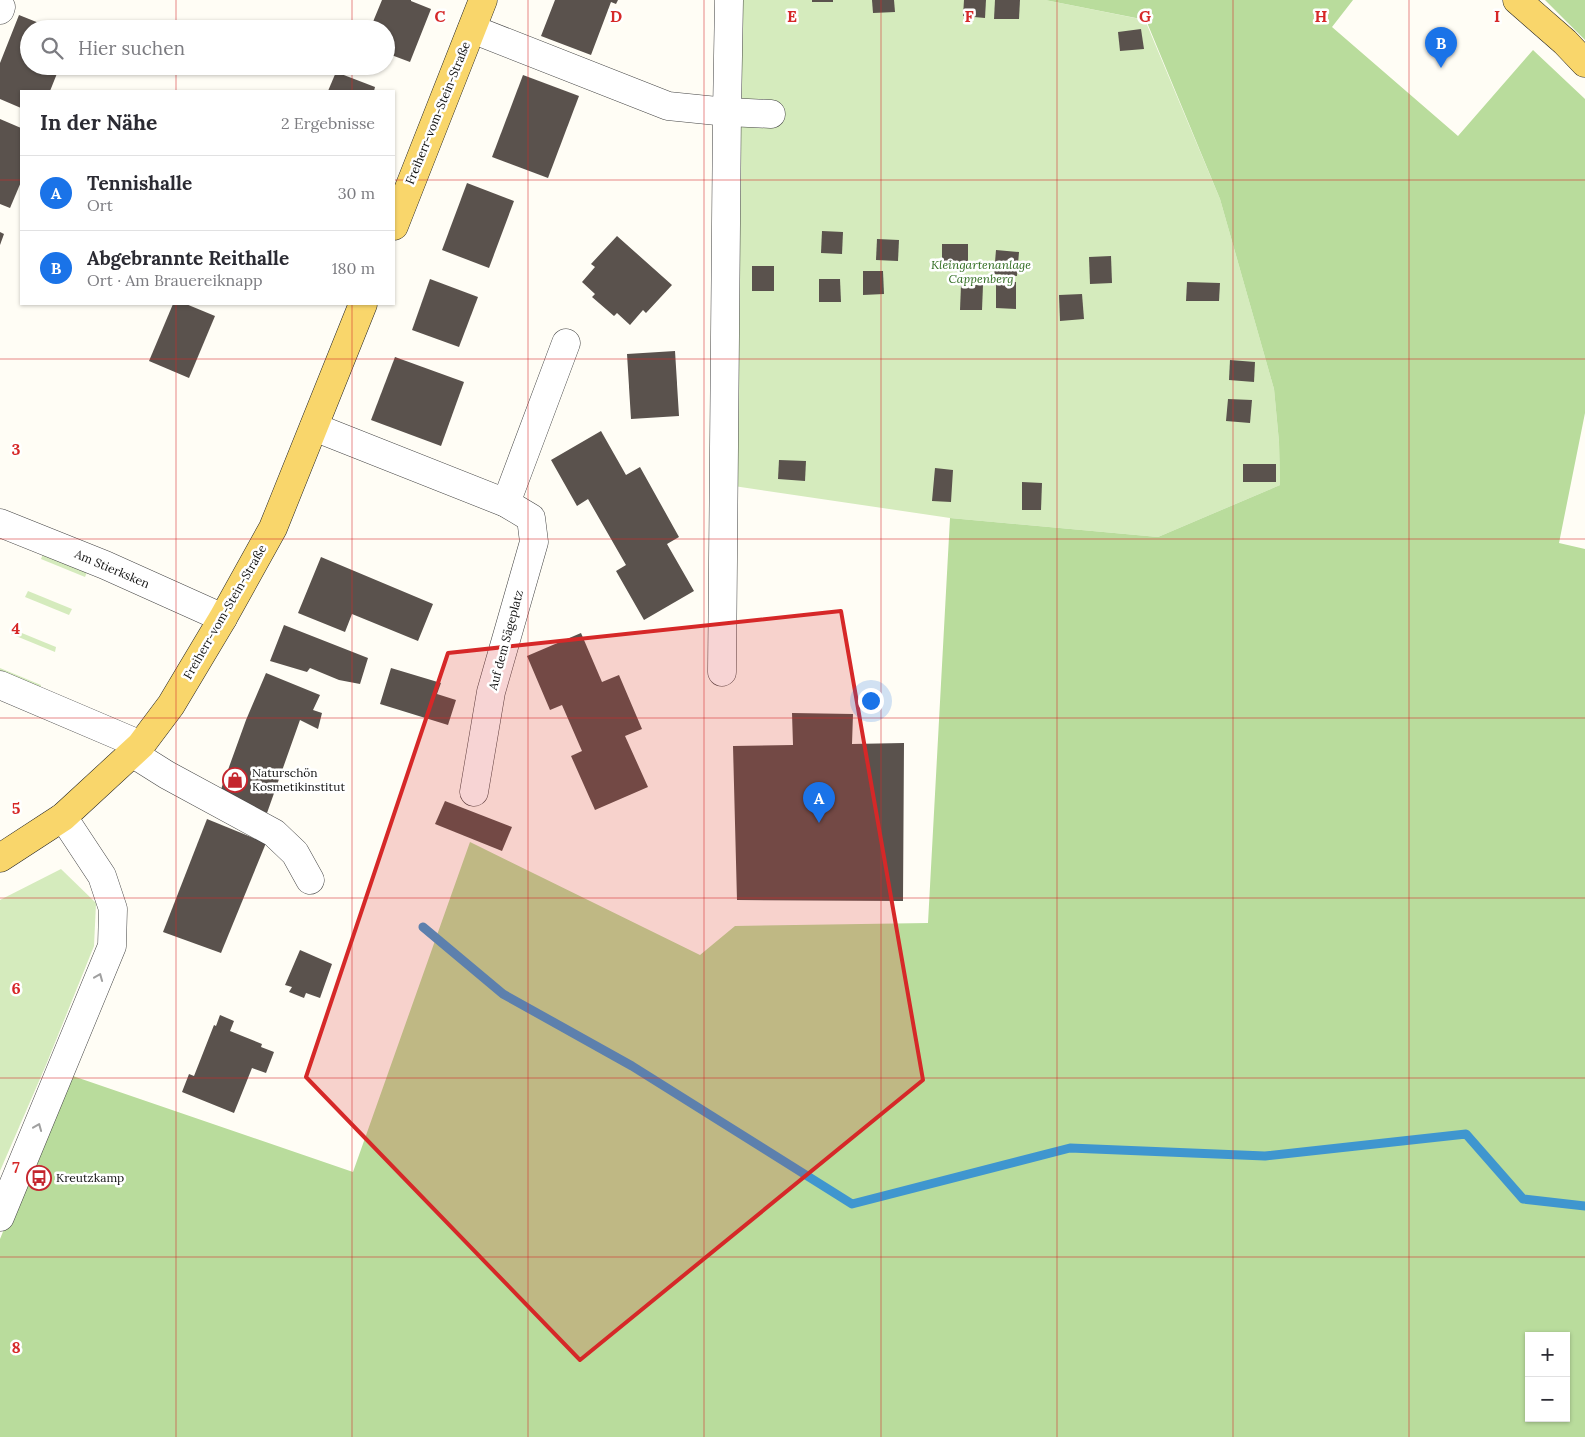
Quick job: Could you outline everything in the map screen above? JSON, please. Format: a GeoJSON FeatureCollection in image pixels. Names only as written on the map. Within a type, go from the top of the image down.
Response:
{"type":"FeatureCollection","features":[{"type":"Feature","properties":{"kind":"main road","name":"Freiherr-vom-Stein-Straße"},"geometry":{"type":"LineString","coordinates":[[395,223],[483,0]]}},
{"type":"Feature","properties":{"kind":"main road"},"geometry":{"type":"LineString","coordinates":[[1518,0],[1565,42],[1585,63]]}},
{"type":"Feature","properties":{"kind":"main road","name":"Freiherr-vom-Stein-Straße"},"geometry":{"type":"LineString","coordinates":[[0,858],[63,817],[136,749],[171,705],[223,618],[273,528],[363,305]]}},
{"type":"Feature","properties":{"kind":"street"},"geometry":{"type":"LineString","coordinates":[[722,672],[729,0]]}},
{"type":"Feature","properties":{"kind":"street"},"geometry":{"type":"LineString","coordinates":[[0,5],[0,10]]}},
{"type":"Feature","properties":{"kind":"street"},"geometry":{"type":"LineString","coordinates":[[472,29],[668,106],[771,114]]}},
{"type":"Feature","properties":{"kind":"street"},"geometry":{"type":"LineString","coordinates":[[506,503],[566,343]]}},
{"type":"Feature","properties":{"kind":"street","name":"Auf dem Sägeplatz"},"geometry":{"type":"LineString","coordinates":[[314,427],[506,503],[531,518],[534,542],[491,692],[474,792]]}},
{"type":"Feature","properties":{"kind":"street","name":"Am Stierksken"},"geometry":{"type":"LineString","coordinates":[[0,523],[105,565],[223,618]]}},
{"type":"Feature","properties":{"kind":"street"},"geometry":{"type":"LineString","coordinates":[[0,685],[136,749],[167,776],[274,833],[295,853],[310,880]]}},
{"type":"Feature","properties":{"kind":"street"},"geometry":{"type":"LineString","coordinates":[[0,1217],[112,946],[113,909],[102,876],[63,817]]}},
{"type":"Feature","properties":{"kind":"highlighted area"},"geometry":{"type":"Polygon","coordinates":[[[841,611],[923,1080],[580,1360],[306,1077],[448,653],[841,611]]]}},
{"type":"Feature","properties":{"kind":"green space","name":"Kleingartenanlage Cappenberg"},"geometry":{"type":"Polygon","coordinates":[[[741,0],[1045,0],[1145,20],[1220,199],[1274,389],[1279,442],[1280,485],[1158,537],[950,518],[727,485],[741,0]]]}},
{"type":"Feature","properties":{"kind":"green space"},"geometry":{"type":"Polygon","coordinates":[[[1045,0],[1353,0],[1332,27],[1458,136],[1533,50],[1585,99],[1585,413],[1559,543],[1585,549],[1585,1437],[0,1437],[0,1239],[67,1074],[353,1172],[470,842],[700,955],[735,926],[928,923],[950,518],[1158,537],[1280,485],[1279,442],[1274,389],[1220,199],[1146,20],[1045,0]]]}},
{"type":"Feature","properties":{"kind":"green space"},"geometry":{"type":"Polygon","coordinates":[[[1545,0],[1585,0],[1585,40],[1545,0]]]}},
{"type":"Feature","properties":{"kind":"green space"},"geometry":{"type":"Polygon","coordinates":[[[43,554],[87,572],[85,577],[41,559],[43,554]]]}},
{"type":"Feature","properties":{"kind":"green space"},"geometry":{"type":"Polygon","coordinates":[[[28,591],[72,609],[69,615],[25,597],[28,591]]]}},
{"type":"Feature","properties":{"kind":"green space"},"geometry":{"type":"Polygon","coordinates":[[[12,629],[56,647],[55,652],[11,634],[12,629]]]}},
{"type":"Feature","properties":{"kind":"green space"},"geometry":{"type":"Polygon","coordinates":[[[0,668],[41,685],[39,690],[0,674],[0,668]]]}},
{"type":"Feature","properties":{"kind":"green space"},"geometry":{"type":"Polygon","coordinates":[[[61,869],[96,903],[94,946],[46,1065],[0,1171],[0,900],[61,869]]]}},
{"type":"Feature","properties":{"kind":"building"},"geometry":{"type":"Polygon","coordinates":[[[382,0],[411,0],[431,9],[410,62],[395,56],[395,20],[374,20],[382,0]]]}},
{"type":"Feature","properties":{"kind":"building"},"geometry":{"type":"Polygon","coordinates":[[[555,0],[618,0],[616,4],[611,2],[591,55],[541,36],[555,0]]]}},
{"type":"Feature","properties":{"kind":"building"},"geometry":{"type":"Polygon","coordinates":[[[812,0],[833,0],[833,2],[812,2],[812,0]]]}},
{"type":"Feature","properties":{"kind":"building"},"geometry":{"type":"Polygon","coordinates":[[[872,0],[894,0],[895,12],[873,13],[872,0]]]}},
{"type":"Feature","properties":{"kind":"building"},"geometry":{"type":"Polygon","coordinates":[[[964,0],[986,0],[985,18],[963,16],[964,0]]]}},
{"type":"Feature","properties":{"kind":"building"},"geometry":{"type":"Polygon","coordinates":[[[995,0],[1020,0],[1019,19],[994,19],[995,0]]]}},
{"type":"Feature","properties":{"kind":"building"},"geometry":{"type":"Polygon","coordinates":[[[19,15],[32,20],[20,20],[20,75],[56,75],[50,90],[20,90],[20,108],[0,99],[0,63],[19,15]]]}},
{"type":"Feature","properties":{"kind":"building"},"geometry":{"type":"Polygon","coordinates":[[[1141,29],[1144,49],[1120,51],[1118,32],[1141,29]]]}},
{"type":"Feature","properties":{"kind":"building"},"geometry":{"type":"Polygon","coordinates":[[[335,75],[344,75],[375,87],[374,90],[328,90],[335,75]]]}},
{"type":"Feature","properties":{"kind":"building"},"geometry":{"type":"Polygon","coordinates":[[[523,75],[579,96],[548,178],[492,157],[523,75]]]}},
{"type":"Feature","properties":{"kind":"building"},"geometry":{"type":"Polygon","coordinates":[[[0,119],[20,128],[20,184],[10,208],[0,204],[0,119]]]}},
{"type":"Feature","properties":{"kind":"building"},"geometry":{"type":"Polygon","coordinates":[[[467,183],[514,201],[489,268],[442,250],[467,183]]]}},
{"type":"Feature","properties":{"kind":"building"},"geometry":{"type":"Polygon","coordinates":[[[822,231],[843,232],[842,254],[821,253],[822,231]]]}},
{"type":"Feature","properties":{"kind":"building"},"geometry":{"type":"Polygon","coordinates":[[[0,232],[4,234],[0,245],[0,232]]]}},
{"type":"Feature","properties":{"kind":"building"},"geometry":{"type":"Polygon","coordinates":[[[617,236],[672,285],[646,313],[643,310],[630,325],[617,313],[614,316],[592,297],[595,294],[582,282],[595,267],[591,264],[617,236]]]}},
{"type":"Feature","properties":{"kind":"building"},"geometry":{"type":"Polygon","coordinates":[[[877,239],[899,240],[898,261],[876,260],[877,239]]]}},
{"type":"Feature","properties":{"kind":"building"},"geometry":{"type":"Polygon","coordinates":[[[942,244],[968,244],[968,270],[942,270],[942,244]]]}},
{"type":"Feature","properties":{"kind":"building"},"geometry":{"type":"Polygon","coordinates":[[[996,250],[1019,252],[1017,276],[994,274],[996,250]]]}},
{"type":"Feature","properties":{"kind":"building"},"geometry":{"type":"Polygon","coordinates":[[[1111,256],[1112,283],[1090,284],[1089,257],[1111,256]]]}},
{"type":"Feature","properties":{"kind":"building"},"geometry":{"type":"Polygon","coordinates":[[[752,266],[774,266],[774,291],[752,291],[752,266]]]}},
{"type":"Feature","properties":{"kind":"building"},"geometry":{"type":"Polygon","coordinates":[[[863,271],[883,271],[884,294],[863,295],[863,271]]]}},
{"type":"Feature","properties":{"kind":"building"},"geometry":{"type":"Polygon","coordinates":[[[430,279],[478,297],[459,347],[412,330],[430,279]]]}},
{"type":"Feature","properties":{"kind":"building"},"geometry":{"type":"Polygon","coordinates":[[[819,279],[840,279],[841,302],[819,302],[819,279]]]}},
{"type":"Feature","properties":{"kind":"building"},"geometry":{"type":"Polygon","coordinates":[[[996,281],[1016,282],[1016,309],[996,308],[996,281]]]}},
{"type":"Feature","properties":{"kind":"building"},"geometry":{"type":"Polygon","coordinates":[[[1187,282],[1220,283],[1219,301],[1186,301],[1187,282]]]}},
{"type":"Feature","properties":{"kind":"building"},"geometry":{"type":"Polygon","coordinates":[[[961,285],[983,285],[982,310],[960,310],[961,285]]]}},
{"type":"Feature","properties":{"kind":"building"},"geometry":{"type":"Polygon","coordinates":[[[1082,294],[1084,319],[1060,321],[1059,295],[1082,294]]]}},
{"type":"Feature","properties":{"kind":"building"},"geometry":{"type":"Polygon","coordinates":[[[173,305],[188,305],[215,316],[189,378],[149,361],[173,305]]]}},
{"type":"Feature","properties":{"kind":"building"},"geometry":{"type":"Polygon","coordinates":[[[675,351],[679,416],[631,419],[627,354],[675,351]]]}},
{"type":"Feature","properties":{"kind":"building"},"geometry":{"type":"Polygon","coordinates":[[[395,357],[464,382],[441,446],[371,420],[395,357]]]}},
{"type":"Feature","properties":{"kind":"building"},"geometry":{"type":"Polygon","coordinates":[[[1230,360],[1255,362],[1254,382],[1229,380],[1230,360]]]}},
{"type":"Feature","properties":{"kind":"building"},"geometry":{"type":"Polygon","coordinates":[[[1228,399],[1252,400],[1250,423],[1226,421],[1228,399]]]}},
{"type":"Feature","properties":{"kind":"building"},"geometry":{"type":"Polygon","coordinates":[[[601,431],[626,475],[640,467],[679,537],[667,544],[694,591],[644,620],[616,571],[626,565],[588,499],[577,506],[551,460],[601,431]]]}},
{"type":"Feature","properties":{"kind":"building"},"geometry":{"type":"Polygon","coordinates":[[[779,460],[806,461],[805,481],[778,479],[779,460]]]}},
{"type":"Feature","properties":{"kind":"building"},"geometry":{"type":"Polygon","coordinates":[[[1243,464],[1276,464],[1276,482],[1243,482],[1243,464]]]}},
{"type":"Feature","properties":{"kind":"building"},"geometry":{"type":"Polygon","coordinates":[[[935,468],[953,470],[951,502],[932,501],[935,468]]]}},
{"type":"Feature","properties":{"kind":"building"},"geometry":{"type":"Polygon","coordinates":[[[1022,482],[1042,483],[1041,510],[1022,510],[1022,482]]]}},
{"type":"Feature","properties":{"kind":"building"},"geometry":{"type":"Polygon","coordinates":[[[321,557],[433,604],[418,641],[352,614],[345,632],[298,613],[321,557]]]}},
{"type":"Feature","properties":{"kind":"building"},"geometry":{"type":"Polygon","coordinates":[[[284,625],[368,658],[360,684],[339,680],[310,668],[307,672],[270,661],[284,625]]]}},
{"type":"Feature","properties":{"kind":"building"},"geometry":{"type":"Polygon","coordinates":[[[581,633],[602,682],[619,675],[642,729],[625,736],[648,787],[595,810],[571,756],[582,751],[562,705],[550,710],[527,656],[581,633]]]}},
{"type":"Feature","properties":{"kind":"building"},"geometry":{"type":"Polygon","coordinates":[[[391,668],[441,683],[437,694],[456,700],[448,725],[380,704],[391,668]]]}},
{"type":"Feature","properties":{"kind":"building"},"geometry":{"type":"Polygon","coordinates":[[[266,673],[320,695],[313,710],[322,713],[318,729],[300,720],[267,813],[220,792],[246,720],[266,673]]]}},
{"type":"Feature","properties":{"kind":"building"},"geometry":{"type":"Polygon","coordinates":[[[792,713],[853,714],[852,744],[904,743],[903,901],[737,900],[733,746],[793,745],[792,713]]]}},
{"type":"Feature","properties":{"kind":"building"},"geometry":{"type":"Polygon","coordinates":[[[445,801],[512,827],[502,851],[435,824],[445,801]]]}},
{"type":"Feature","properties":{"kind":"building"},"geometry":{"type":"Polygon","coordinates":[[[207,819],[266,843],[221,953],[163,932],[207,819]]]}},
{"type":"Feature","properties":{"kind":"building"},"geometry":{"type":"Polygon","coordinates":[[[300,950],[332,964],[320,998],[306,993],[304,998],[289,992],[292,987],[285,985],[300,950]]]}},
{"type":"Feature","properties":{"kind":"building"},"geometry":{"type":"Polygon","coordinates":[[[220,1015],[234,1021],[230,1031],[262,1044],[261,1047],[274,1052],[266,1073],[252,1068],[234,1113],[182,1092],[189,1074],[194,1076],[214,1025],[216,1026],[220,1015]]]}},
{"type":"Feature","properties":{"kind":"waterway"},"geometry":{"type":"LineString","coordinates":[[423,927],[503,994],[632,1066],[852,1204],[1070,1148],[1265,1156],[1466,1134],[1523,1199],[1585,1206]]}},
{"type":"Feature","properties":{"kind":"place","name":"Abgebrannte Reithalle"},"geometry":{"type":"Point","coordinates":[1441,68]}},
{"type":"Feature","properties":{"kind":"place","name":"Naturschön Kosmetikinstitut"},"geometry":{"type":"Point","coordinates":[235,780]}},
{"type":"Feature","properties":{"kind":"place","name":"Tennishalle"},"geometry":{"type":"Point","coordinates":[819,823]}},
{"type":"Feature","properties":{"kind":"place","name":"Kreutzkamp"},"geometry":{"type":"Point","coordinates":[39,1178]}}]}
